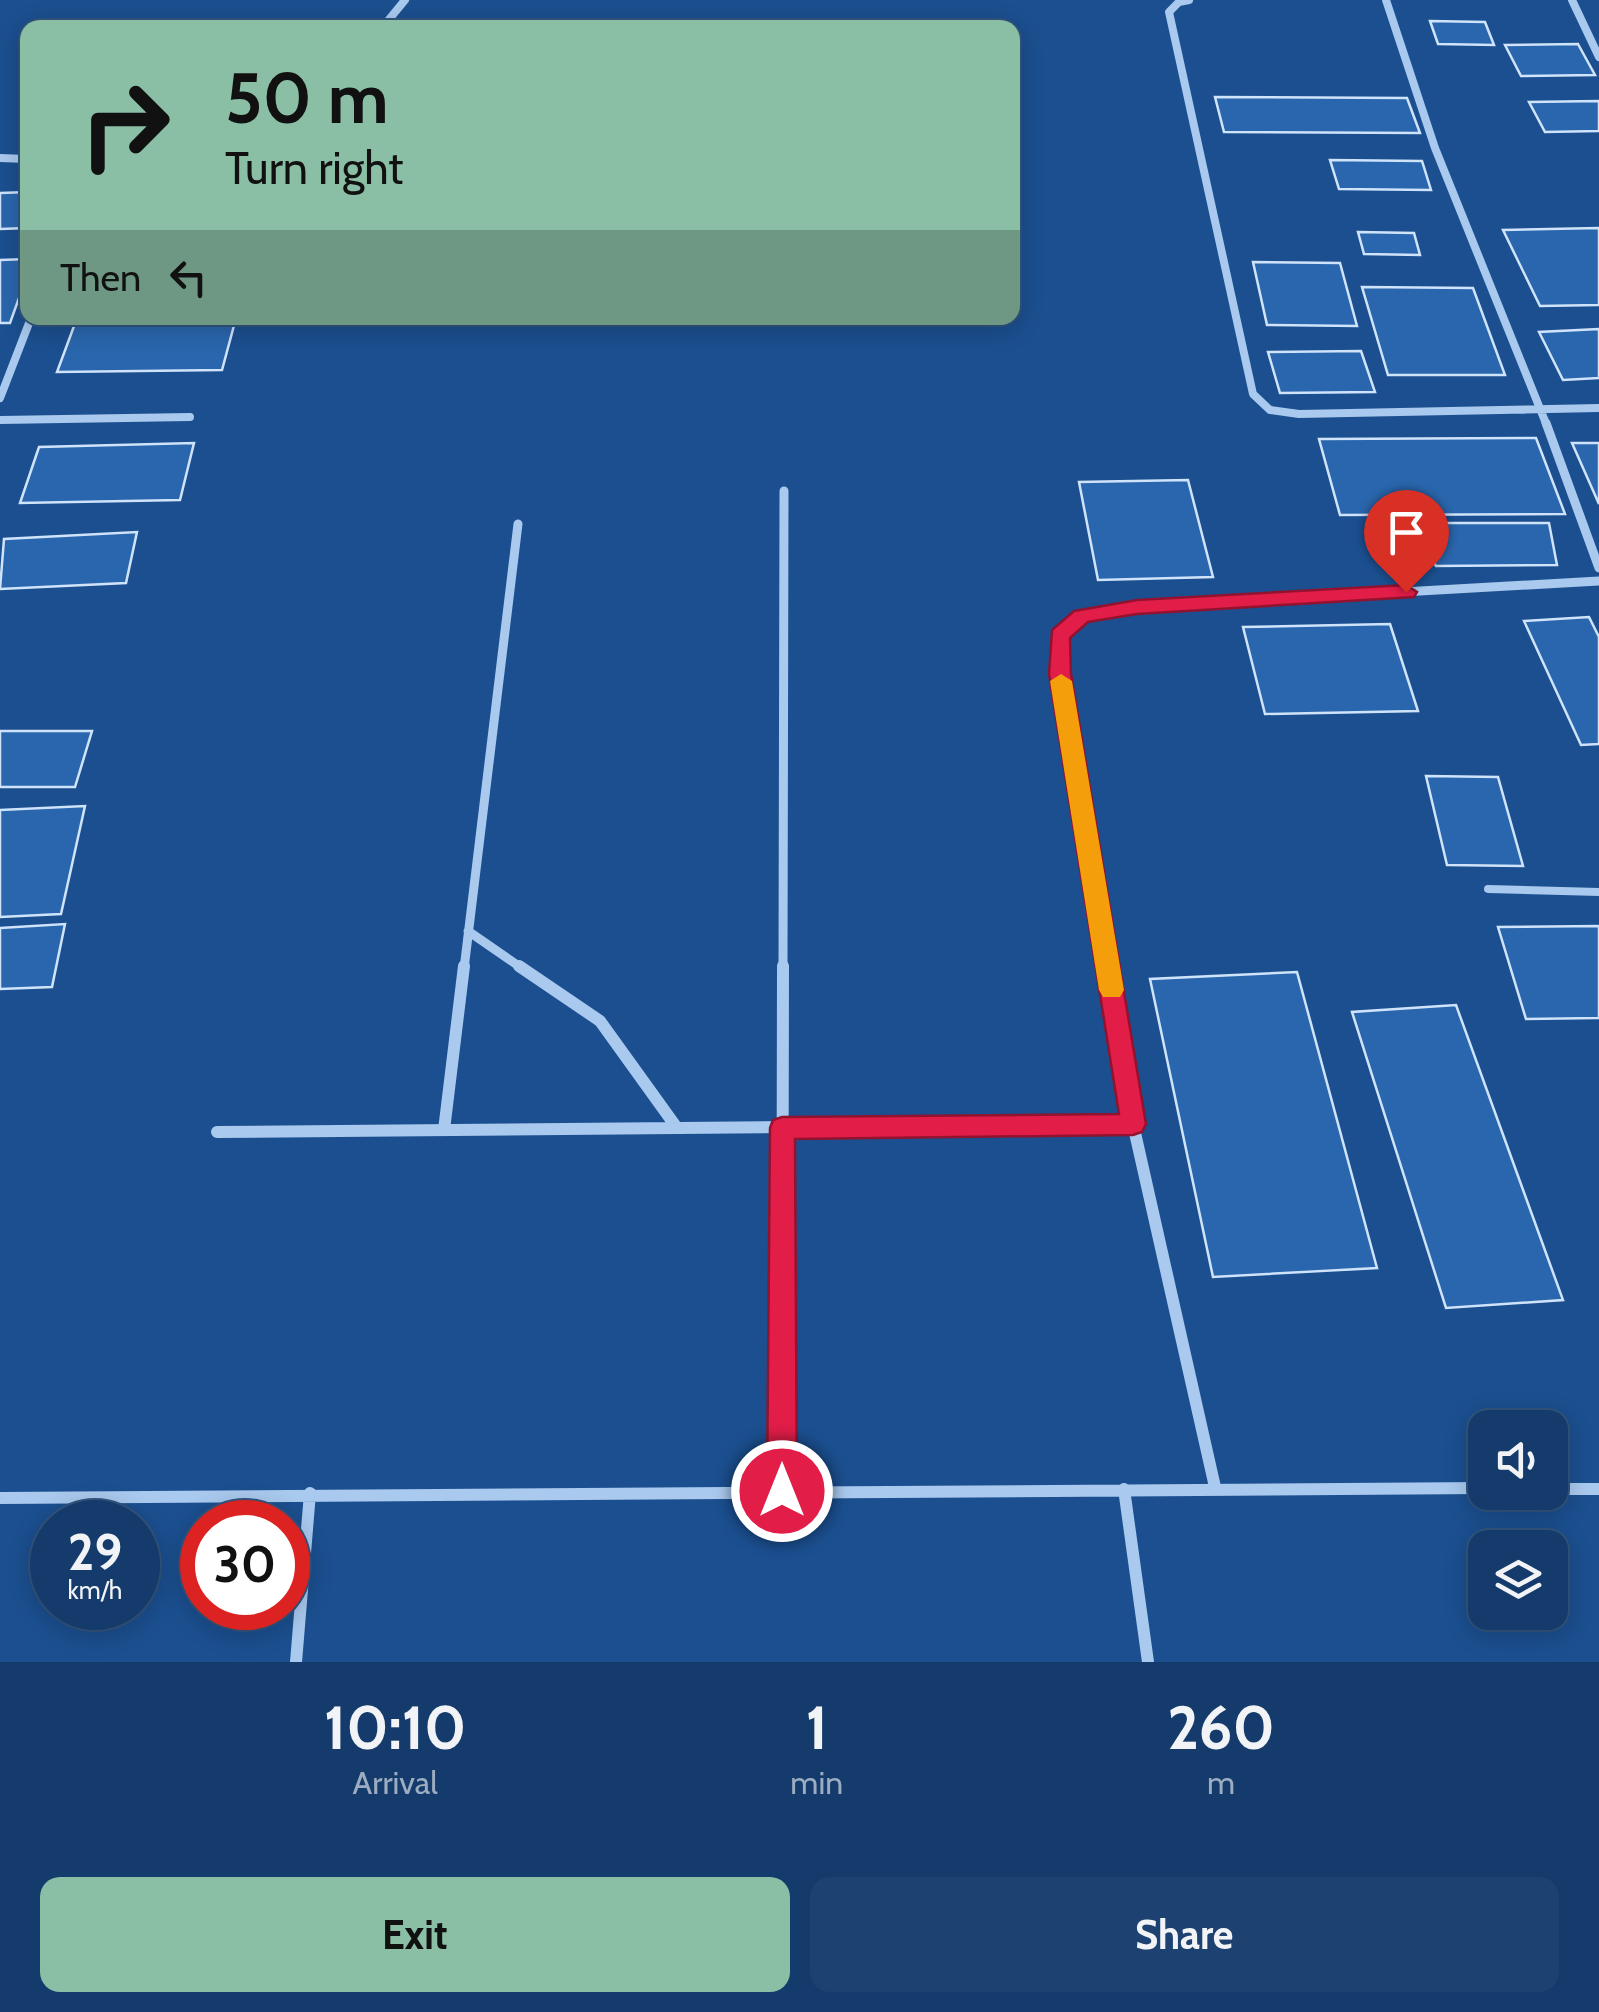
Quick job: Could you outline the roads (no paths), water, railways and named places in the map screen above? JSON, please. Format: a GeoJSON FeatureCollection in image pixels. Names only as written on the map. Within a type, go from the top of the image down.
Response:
{"type":"FeatureCollection","features":[{"type":"Feature","properties":{"kind":"street"},"geometry":{"type":"LineString","coordinates":[[389,20],[405,0]]}},
{"type":"Feature","properties":{"kind":"street"},"geometry":{"type":"LineString","coordinates":[[1189,0],[1169,12],[1253,394],[1270,410],[1299,414],[1599,408]]}},
{"type":"Feature","properties":{"kind":"street"},"geometry":{"type":"LineString","coordinates":[[1386,0],[1434,148],[1542,408],[1599,568]]}},
{"type":"Feature","properties":{"kind":"street"},"geometry":{"type":"LineString","coordinates":[[1572,0],[1599,56]]}},
{"type":"Feature","properties":{"kind":"street"},"geometry":{"type":"LineString","coordinates":[[0,398],[28,325]]}},
{"type":"Feature","properties":{"kind":"street"},"geometry":{"type":"LineString","coordinates":[[0,420],[190,417]]}},
{"type":"Feature","properties":{"kind":"street"},"geometry":{"type":"LineString","coordinates":[[782,1491],[784,491]]}},
{"type":"Feature","properties":{"kind":"street"},"geometry":{"type":"LineString","coordinates":[[444,1130],[518,524]]}},
{"type":"Feature","properties":{"kind":"street"},"geometry":{"type":"LineString","coordinates":[[1215,1487],[1133,1124],[1060,674],[1059,636],[1082,616],[1137,607],[1599,581]]}},
{"type":"Feature","properties":{"kind":"street"},"geometry":{"type":"LineString","coordinates":[[468,931],[600,1020],[677,1128]]}},
{"type":"Feature","properties":{"kind":"street"},"geometry":{"type":"LineString","coordinates":[[217,1132],[1133,1124]]}},
{"type":"Feature","properties":{"kind":"street"},"geometry":{"type":"LineString","coordinates":[[0,1498],[1468,1488]]}},
{"type":"Feature","properties":{"kind":"street"},"geometry":{"type":"LineString","coordinates":[[1568,1488],[1599,1489]]}},
{"type":"Feature","properties":{"kind":"street"},"geometry":{"type":"LineString","coordinates":[[1124,1489],[1148,1662]]}},
{"type":"Feature","properties":{"kind":"street"},"geometry":{"type":"LineString","coordinates":[[296,1662],[310,1494]]}},
{"type":"Feature","properties":{"kind":"lane"},"geometry":{"type":"LineString","coordinates":[[1488,889],[1599,892]]}}]}
